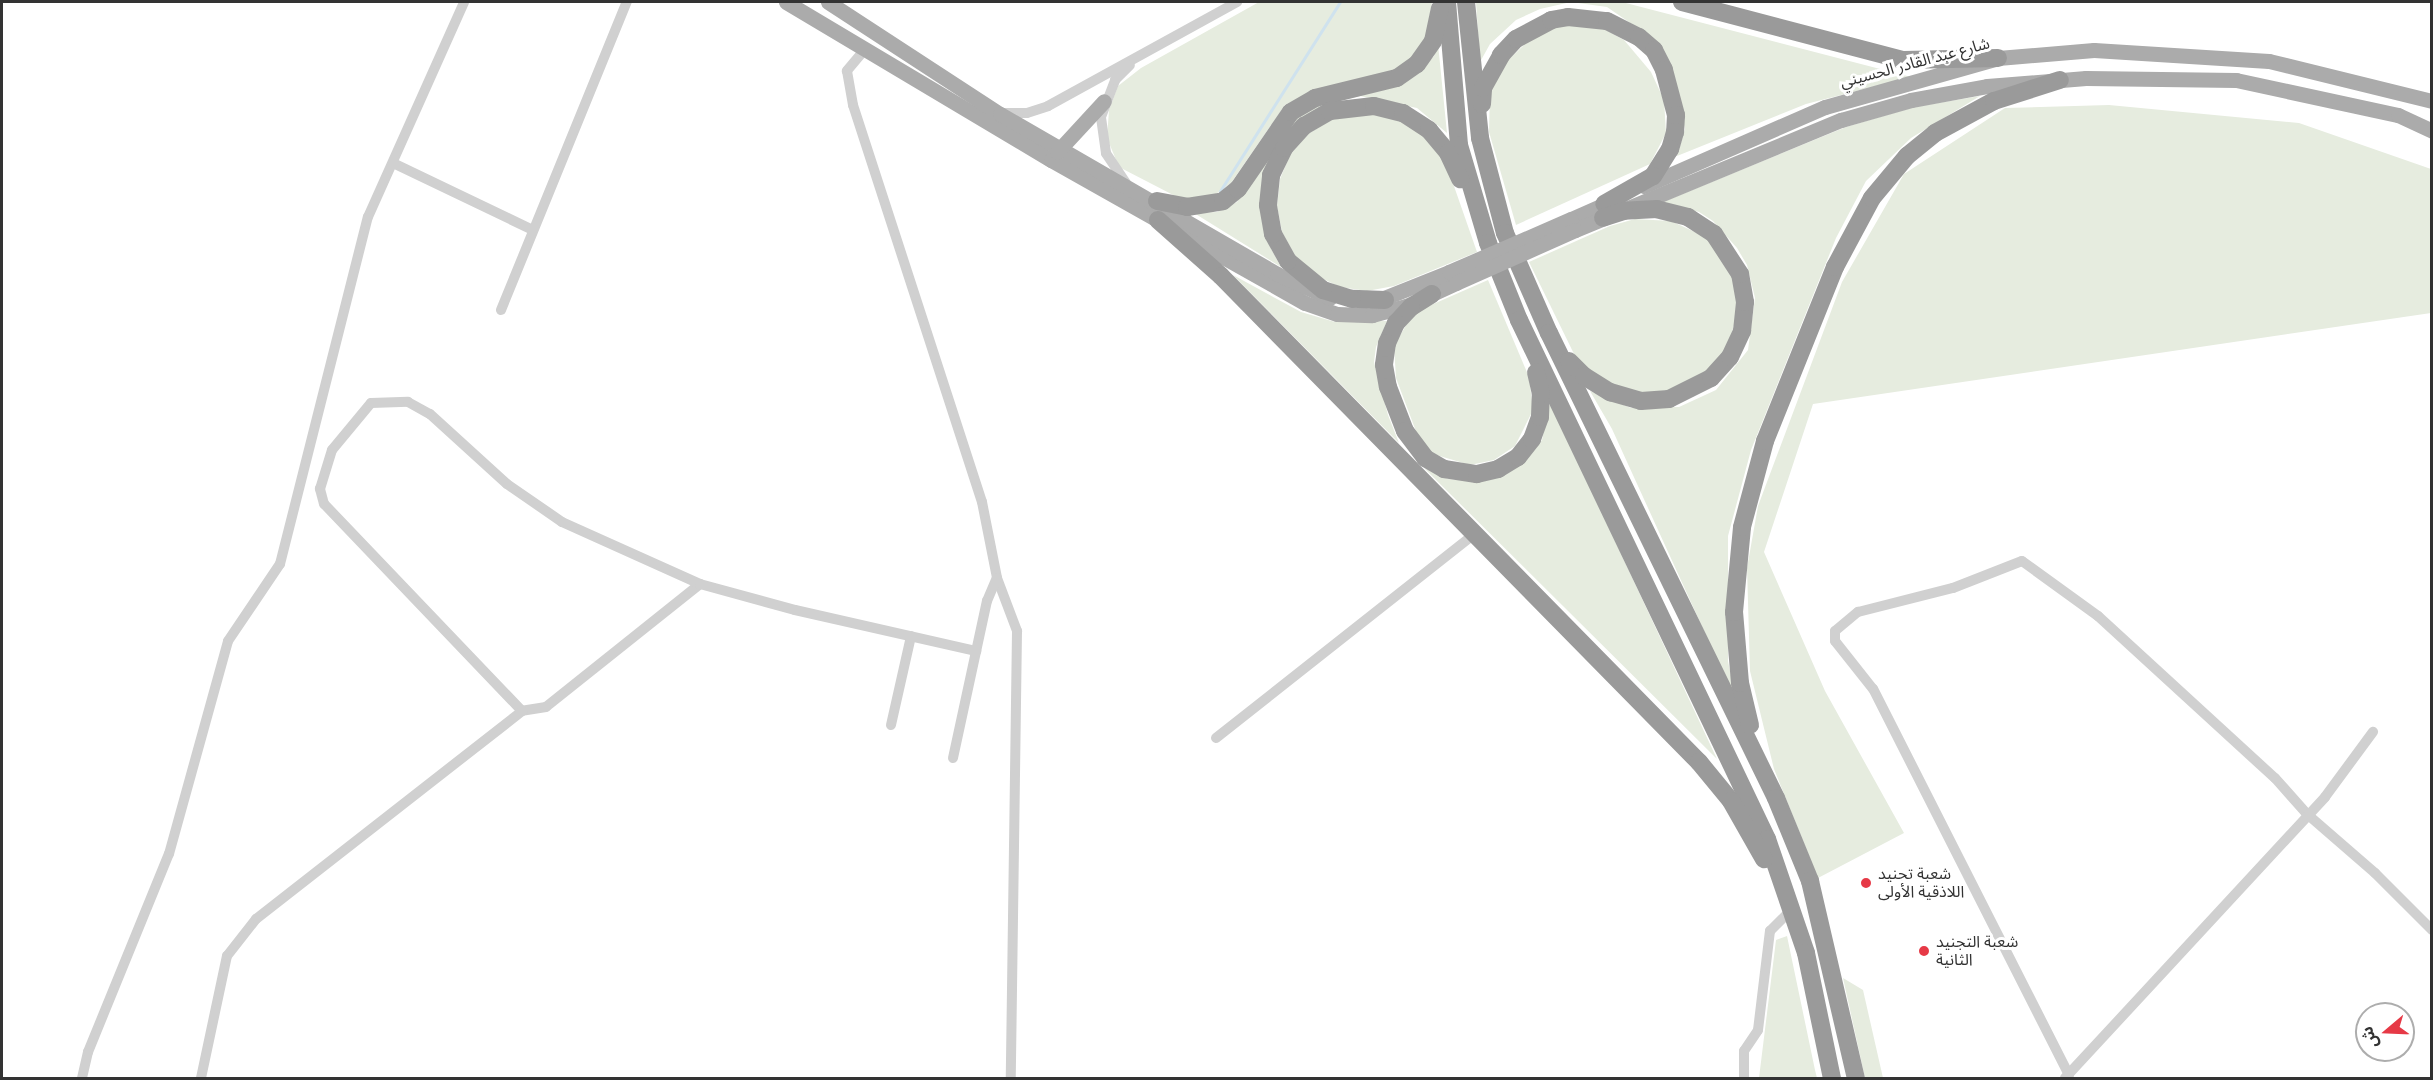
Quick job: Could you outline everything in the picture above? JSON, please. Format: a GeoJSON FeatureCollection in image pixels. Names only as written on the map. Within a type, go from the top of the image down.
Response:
{"type":"FeatureCollection","features":[{"type":"Feature","properties":{"kind":"highway"},"geometry":{"type":"LineString","coordinates":[[1157,201],[1187,207],[1222,201],[1238,189],[1291,112],[1315,98],[1397,78],[1417,64],[1433,41],[1441,2]]}},
{"type":"Feature","properties":{"kind":"highway"},"geometry":{"type":"LineString","coordinates":[[1447,2],[1459,145],[1488,243]]}},
{"type":"Feature","properties":{"kind":"highway"},"geometry":{"type":"LineString","coordinates":[[1466,2],[1480,138],[1505,233],[1549,333],[1776,798]]}},
{"type":"Feature","properties":{"kind":"highway"},"geometry":{"type":"LineString","coordinates":[[1682,2],[1903,60],[1998,58]]}},
{"type":"Feature","properties":{"kind":"highway"},"geometry":{"type":"LineString","coordinates":[[1480,138],[1483,88],[1501,55],[1516,39],[1551,21],[1568,17],[1607,21],[1624,28],[1654,50],[1664,70],[1674,107],[1675,132],[1670,149],[1653,176],[1604,211]]}},
{"type":"Feature","properties":{"kind":"highway"},"geometry":{"type":"LineString","coordinates":[[1856,1078],[1810,881],[1748,721],[1734,612],[1742,527],[1765,441],[1835,267],[1860,217],[1890,175],[1935,133],[1994,101],[2060,80]]}},
{"type":"Feature","properties":{"kind":"highway"},"geometry":{"type":"LineString","coordinates":[[1385,300],[1337,295],[1310,282],[1288,261],[1273,234],[1268,205],[1276,161],[1293,136],[1316,118],[1359,105],[1389,108],[1417,120],[1448,153],[1519,320],[1767,839],[1793,908],[1832,1078]]}},
{"type":"Feature","properties":{"kind":"highway"},"geometry":{"type":"LineString","coordinates":[[1549,333],[1584,376],[1610,393],[1641,400],[1669,399],[1700,387],[1722,368],[1737,344],[1745,316],[1744,288],[1734,260],[1714,234],[1688,217],[1657,209],[1604,211]]}},
{"type":"Feature","properties":{"kind":"highway"},"geometry":{"type":"LineString","coordinates":[[1158,220],[1221,276],[1699,762],[1731,801],[1793,908]]}},
{"type":"Feature","properties":{"kind":"highway"},"geometry":{"type":"LineString","coordinates":[[1432,294],[1411,307],[1390,333],[1384,354],[1385,376],[1410,441],[1425,458],[1455,472],[1476,474],[1498,469],[1518,457],[1537,428],[1541,394],[1519,320]]}},
{"type":"Feature","properties":{"kind":"main road"},"geometry":{"type":"LineString","coordinates":[[786,2],[1050,160],[1272,287],[1323,310],[1372,315],[1432,294],[1453,278]]}},
{"type":"Feature","properties":{"kind":"main road"},"geometry":{"type":"LineString","coordinates":[[828,2],[1000,114],[1062,146],[1311,292],[1353,303],[1385,300],[1453,278]]}},
{"type":"Feature","properties":{"kind":"main road","name":"شارع عبد القادر الحسيني"},"geometry":{"type":"LineString","coordinates":[[1604,211],[1825,107],[1998,58],[2094,50],[2269,61],[2432,101]]}},
{"type":"Feature","properties":{"kind":"main road","name":"شارع عبد القادر الحسيني"},"geometry":{"type":"LineString","coordinates":[[1453,278],[1604,211],[1841,120],[1911,100],[1987,86],[2060,80],[2236,80],[2398,115],[2432,131]]}},
{"type":"Feature","properties":{"kind":"main road"},"geometry":{"type":"LineString","coordinates":[[1050,160],[1104,101]]}},
{"type":"Feature","properties":{"kind":"street"},"geometry":{"type":"LineString","coordinates":[[82,1078],[88,1052],[169,854],[228,641],[280,564],[368,217],[464,2]]}},
{"type":"Feature","properties":{"kind":"street"},"geometry":{"type":"LineString","coordinates":[[501,310],[627,2]]}},
{"type":"Feature","properties":{"kind":"street"},"geometry":{"type":"LineString","coordinates":[[1000,114],[1027,113],[1048,106],[1237,2]]}},
{"type":"Feature","properties":{"kind":"street"},"geometry":{"type":"LineString","coordinates":[[866,48],[848,71],[853,105],[982,501],[997,578],[1017,631],[1011,1078]]}},
{"type":"Feature","properties":{"kind":"street"},"geometry":{"type":"LineString","coordinates":[[1126,184],[1114,170],[1101,135],[1104,101],[1115,80],[1139,56]]}},
{"type":"Feature","properties":{"kind":"street"},"geometry":{"type":"LineString","coordinates":[[393,163],[533,230]]}},
{"type":"Feature","properties":{"kind":"street"},"geometry":{"type":"LineString","coordinates":[[522,711],[324,504],[320,489],[332,450],[371,403],[408,402],[423,410],[507,484],[562,522],[700,584],[976,651]]}},
{"type":"Feature","properties":{"kind":"street"},"geometry":{"type":"LineString","coordinates":[[1216,738],[1474,534]]}},
{"type":"Feature","properties":{"kind":"street"},"geometry":{"type":"LineString","coordinates":[[2373,732],[2307,814],[2067,1077],[1873,690],[1864,674],[1840,649],[1835,631],[1858,612],[1953,588],[2022,561],[2098,616],[2275,778],[2307,814],[2375,873],[2432,930]]}},
{"type":"Feature","properties":{"kind":"street"},"geometry":{"type":"LineString","coordinates":[[953,758],[987,601],[997,578]]}},
{"type":"Feature","properties":{"kind":"street"},"geometry":{"type":"LineString","coordinates":[[201,1078],[227,956],[256,919],[506,728],[522,711],[546,707],[700,584]]}},
{"type":"Feature","properties":{"kind":"street"},"geometry":{"type":"LineString","coordinates":[[891,725],[911,636]]}},
{"type":"Feature","properties":{"kind":"street"},"geometry":{"type":"LineString","coordinates":[[1744,1078],[1744,1052],[1758,1030],[1770,931],[1793,908]]}},
{"type":"Feature","properties":{"kind":"shaded area"},"geometry":{"type":"Polygon","coordinates":[[[1259,2],[1432,2],[1425,42],[1412,62],[1391,72],[1320,89],[1285,105],[1231,183],[1209,199],[1179,198],[1119,167],[1107,138],[1109,110],[1118,86],[1141,68],[1259,2]]]}},
{"type":"Feature","properties":{"kind":"shaded area"},"geometry":{"type":"Polygon","coordinates":[[[1476,2],[1571,2],[1540,9],[1516,20],[1490,44],[1480,62],[1476,2]]]}},
{"type":"Feature","properties":{"kind":"shaded area"},"geometry":{"type":"Polygon","coordinates":[[[1571,2],[1622,2],[1911,77],[1806,104],[1677,156],[1685,129],[1675,84],[1655,40],[1607,7],[1571,2]]]}},
{"type":"Feature","properties":{"kind":"shaded area"},"geometry":{"type":"Polygon","coordinates":[[[1589,21],[1624,40],[1651,72],[1664,100],[1666,133],[1650,164],[1516,225],[1489,132],[1490,91],[1498,70],[1530,39],[1560,23],[1589,21]]]}},
{"type":"Feature","properties":{"kind":"shaded area"},"geometry":{"type":"Polygon","coordinates":[[[1438,44],[1447,133],[1417,108],[1360,96],[1326,104],[1271,156],[1269,245],[1281,267],[1194,213],[1217,212],[1237,202],[1296,114],[1419,71],[1434,56],[1438,44]]]}},
{"type":"Feature","properties":{"kind":"shaded area"},"geometry":{"type":"Polygon","coordinates":[[[1980,96],[1911,138],[1866,181],[1836,238],[1751,450],[1728,536],[1728,661],[1736,701],[1612,429],[1590,391],[1631,408],[1679,407],[1716,390],[1748,350],[1755,298],[1747,265],[1737,248],[1713,221],[1699,212],[1663,202],[1846,127],[1914,107],[1980,96]]]}},
{"type":"Feature","properties":{"kind":"shaded area"},"geometry":{"type":"Polygon","coordinates":[[[2109,105],[2299,123],[2431,169],[2431,313],[1813,404],[1764,552],[1825,691],[1904,833],[1818,878],[1774,769],[1750,671],[1747,568],[1758,506],[1842,282],[1904,174],[2005,108],[2109,105]]]}},
{"type":"Feature","properties":{"kind":"shaded area"},"geometry":{"type":"Polygon","coordinates":[[[1358,113],[1386,116],[1412,126],[1433,145],[1448,169],[1477,252],[1394,286],[1367,291],[1340,287],[1315,275],[1295,256],[1282,232],[1277,206],[1280,179],[1290,155],[1308,134],[1331,120],[1358,113]]]}},
{"type":"Feature","properties":{"kind":"shaded area"},"geometry":{"type":"Polygon","coordinates":[[[1635,219],[1671,221],[1706,237],[1731,270],[1739,309],[1725,355],[1706,376],[1662,393],[1635,392],[1600,379],[1575,356],[1529,262],[1610,226],[1635,219]]]}},
{"type":"Feature","properties":{"kind":"shaded area"},"geometry":{"type":"Polygon","coordinates":[[[1233,275],[1301,312],[1335,322],[1387,321],[1376,347],[1374,362],[1388,415],[1399,443],[1233,275]]]}},
{"type":"Feature","properties":{"kind":"shaded area"},"geometry":{"type":"Polygon","coordinates":[[[1488,280],[1529,377],[1533,410],[1515,446],[1494,460],[1470,465],[1433,454],[1417,434],[1396,378],[1394,346],[1409,320],[1422,309],[1488,280]]]}},
{"type":"Feature","properties":{"kind":"shaded area"},"geometry":{"type":"Polygon","coordinates":[[[1550,402],[1717,759],[1424,468],[1448,479],[1477,481],[1526,457],[1542,440],[1550,402]]]}},
{"type":"Feature","properties":{"kind":"shaded area"},"geometry":{"type":"Polygon","coordinates":[[[1787,936],[1817,1078],[1759,1078],[1776,940],[1787,936]]]}},
{"type":"Feature","properties":{"kind":"shaded area"},"geometry":{"type":"Polygon","coordinates":[[[1843,978],[1863,990],[1883,1078],[1865,1078],[1843,978]]]}},
{"type":"Feature","properties":{"kind":"waterway"},"geometry":{"type":"LineString","coordinates":[[1220,191],[1340,2]]}},
{"type":"Feature","properties":{"kind":"place","name":"شعبة تجنيد اللاذقية الأولى"},"geometry":{"type":"Point","coordinates":[1866,883]}},
{"type":"Feature","properties":{"kind":"place","name":"شعبة التجنيد الثانية"},"geometry":{"type":"Point","coordinates":[1924,951]}}]}
